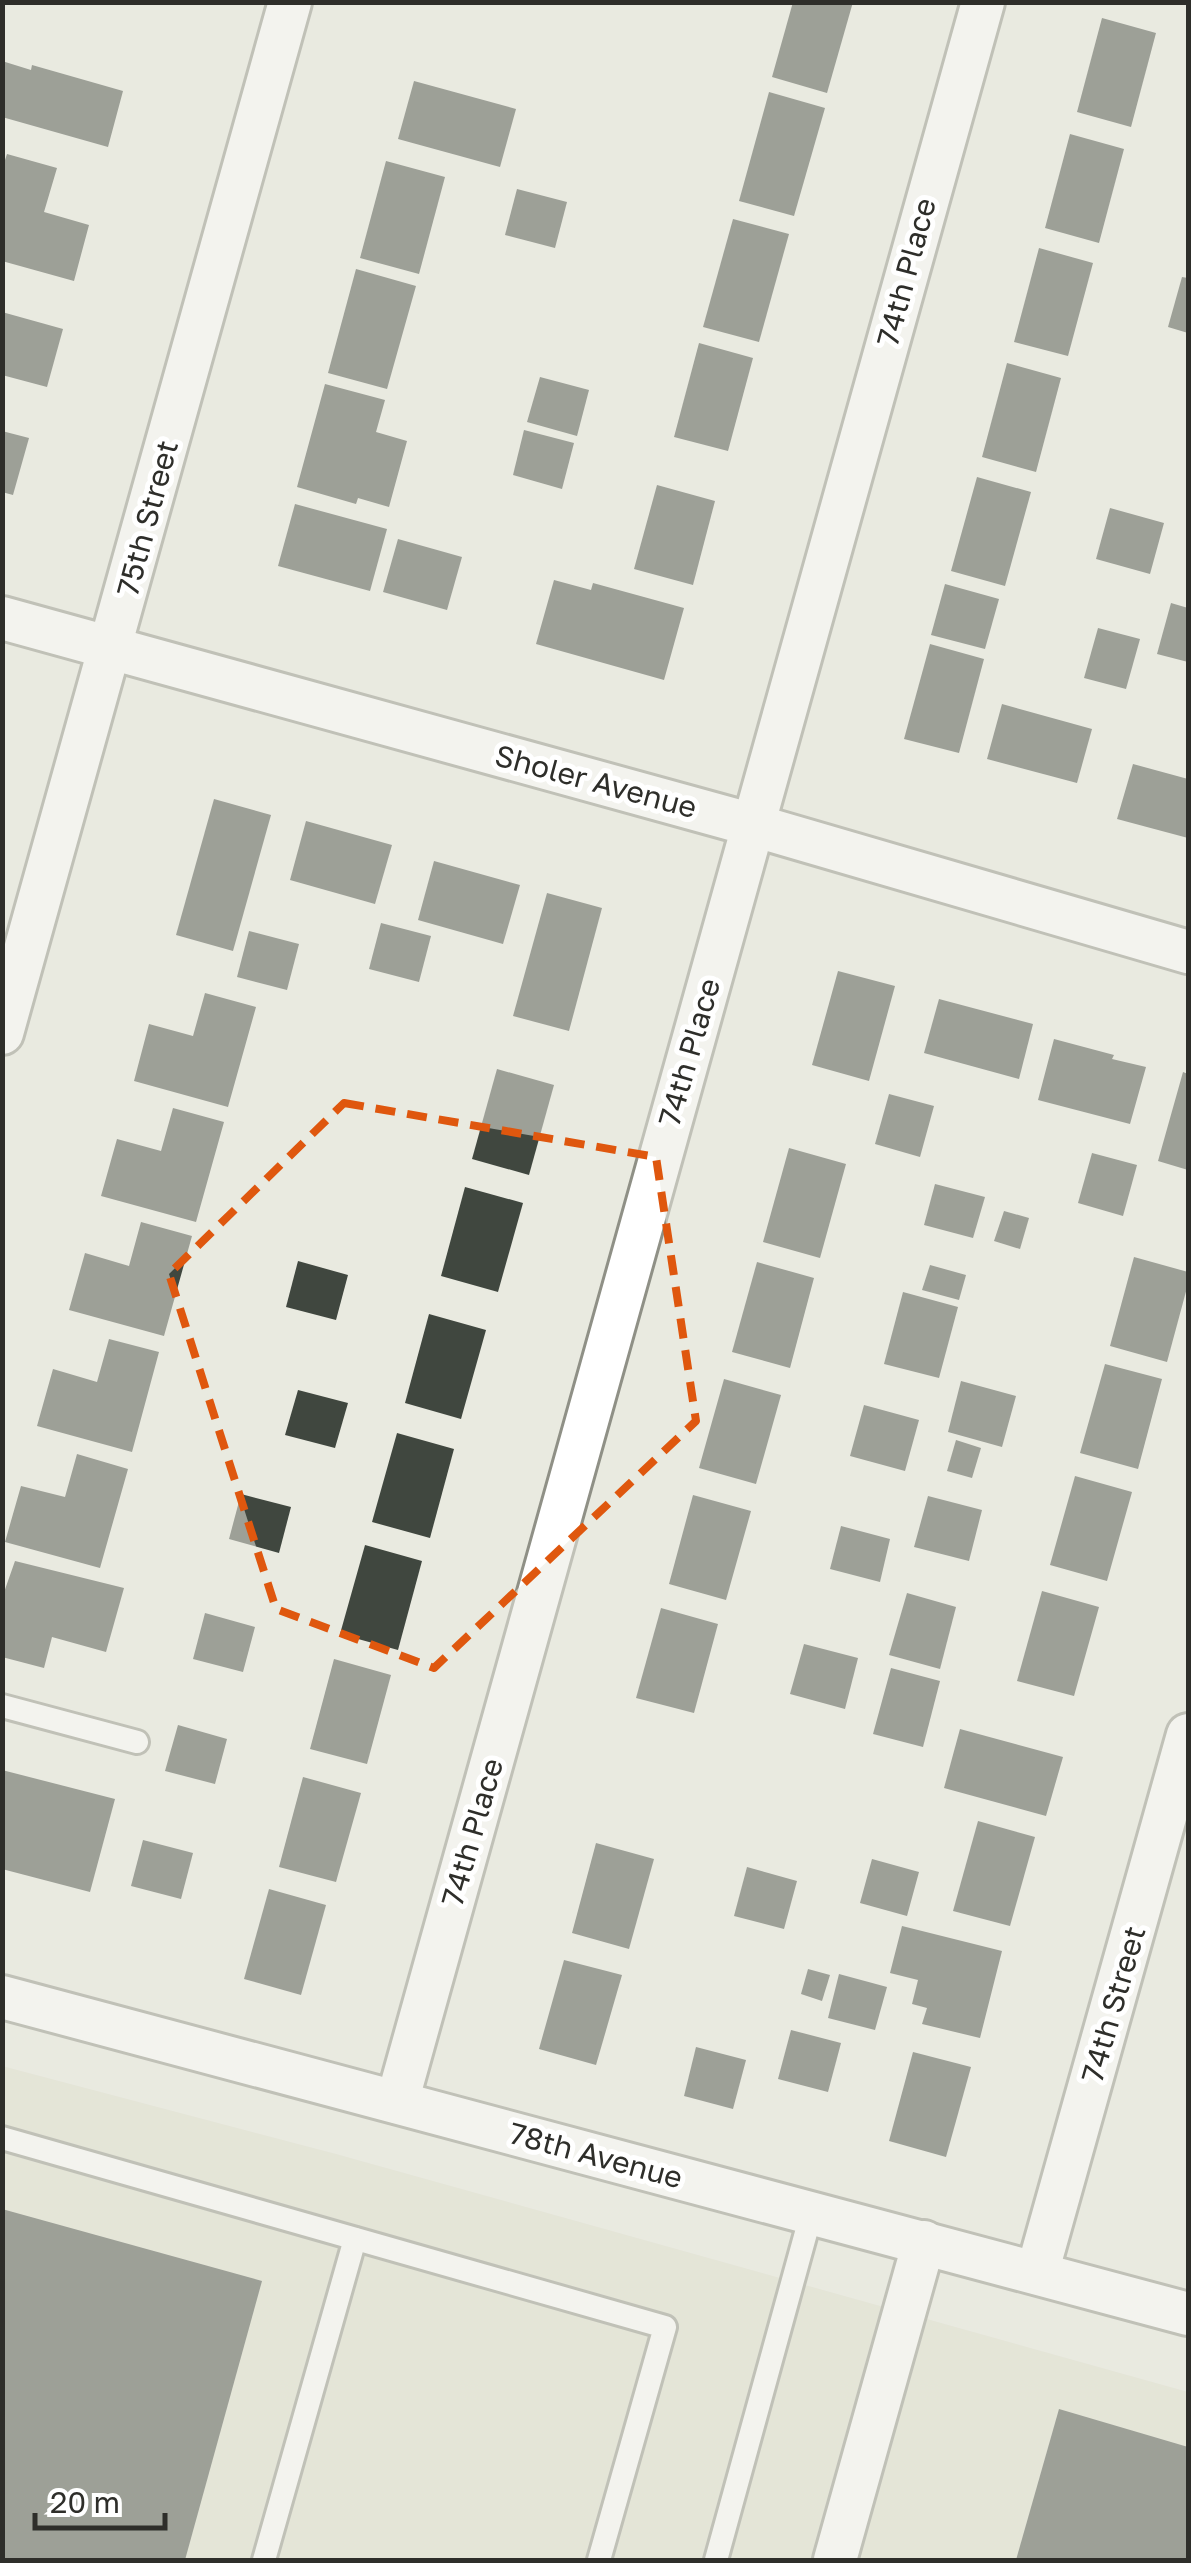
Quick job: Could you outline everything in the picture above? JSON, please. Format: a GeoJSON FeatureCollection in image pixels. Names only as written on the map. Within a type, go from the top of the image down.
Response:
{"type":"FeatureCollection","features":[{"type":"Feature","properties":{"kind":"street","name":"74th Place"},"geometry":{"type":"LineString","coordinates":[[397,2102],[983,2]]}},
{"type":"Feature","properties":{"kind":"street","name":"75th Street"},"geometry":{"type":"LineString","coordinates":[[2,1033],[112,647],[280,5]]}},
{"type":"Feature","properties":{"kind":"street","name":"Sholer Avenue"},"geometry":{"type":"LineString","coordinates":[[2,618],[753,824],[1188,952]]}},
{"type":"Feature","properties":{"kind":"street","name":"74th Street"},"geometry":{"type":"LineString","coordinates":[[1037,2274],[1188,1735]]}},
{"type":"Feature","properties":{"kind":"street","name":"78th Avenue"},"geometry":{"type":"LineString","coordinates":[[2,1997],[1188,2314]]}},
{"type":"Feature","properties":{"kind":"street"},"geometry":{"type":"LineString","coordinates":[[835,2560],[924,2242]]}},
{"type":"Feature","properties":{"kind":"lane"},"geometry":{"type":"LineString","coordinates":[[2,1706],[138,1742]]}},
{"type":"Feature","properties":{"kind":"lane"},"geometry":{"type":"LineString","coordinates":[[2,2138],[665,2327],[600,2560]]}},
{"type":"Feature","properties":{"kind":"lane"},"geometry":{"type":"LineString","coordinates":[[716,2560],[812,2212]]}},
{"type":"Feature","properties":{"kind":"lane"},"geometry":{"type":"LineString","coordinates":[[264,2560],[355,2238]]}},
{"type":"Feature","properties":{"kind":"highlighted area"},"geometry":{"type":"Polygon","coordinates":[[[344,1103],[656,1157],[696,1421],[434,1668],[276,1609],[169,1274],[344,1103]]]}},
{"type":"Feature","properties":{"kind":"shaded area"},"geometry":{"type":"Polygon","coordinates":[[[2,2066],[336,2154],[1188,2392],[1188,2560],[3,2560],[2,2066]]]}},
{"type":"Feature","properties":{"kind":"building"},"geometry":{"type":"Polygon","coordinates":[[[793,2],[853,2],[827,93],[772,77],[793,2]]]}},
{"type":"Feature","properties":{"kind":"building"},"geometry":{"type":"Polygon","coordinates":[[[1102,18],[1156,33],[1131,127],[1077,112],[1102,18]]]}},
{"type":"Feature","properties":{"kind":"building"},"geometry":{"type":"Polygon","coordinates":[[[2,61],[31,70],[32,65],[123,91],[108,147],[2,117],[2,61]]]}},
{"type":"Feature","properties":{"kind":"building"},"geometry":{"type":"Polygon","coordinates":[[[414,81],[516,109],[500,167],[398,139],[414,81]]]}},
{"type":"Feature","properties":{"kind":"building"},"geometry":{"type":"Polygon","coordinates":[[[769,92],[825,108],[794,216],[739,201],[769,92]]]}},
{"type":"Feature","properties":{"kind":"building"},"geometry":{"type":"Polygon","coordinates":[[[1070,134],[1124,149],[1099,243],[1045,228],[1070,134]]]}},
{"type":"Feature","properties":{"kind":"building"},"geometry":{"type":"Polygon","coordinates":[[[7,154],[57,168],[44,212],[89,225],[74,281],[2,261],[2,169],[7,154]]]}},
{"type":"Feature","properties":{"kind":"building"},"geometry":{"type":"Polygon","coordinates":[[[386,161],[445,177],[419,274],[360,258],[386,161]]]}},
{"type":"Feature","properties":{"kind":"building"},"geometry":{"type":"Polygon","coordinates":[[[517,189],[567,202],[555,248],[505,235],[517,189]]]}},
{"type":"Feature","properties":{"kind":"building"},"geometry":{"type":"Polygon","coordinates":[[[733,219],[789,234],[759,342],[703,327],[733,219]]]}},
{"type":"Feature","properties":{"kind":"building"},"geometry":{"type":"Polygon","coordinates":[[[1039,248],[1093,263],[1068,356],[1014,342],[1039,248]]]}},
{"type":"Feature","properties":{"kind":"building"},"geometry":{"type":"Polygon","coordinates":[[[356,269],[416,286],[387,389],[328,373],[356,269]]]}},
{"type":"Feature","properties":{"kind":"building"},"geometry":{"type":"Polygon","coordinates":[[[1182,277],[1188,278],[1188,333],[1168,327],[1182,277]]]}},
{"type":"Feature","properties":{"kind":"building"},"geometry":{"type":"Polygon","coordinates":[[[2,312],[63,329],[47,387],[2,375],[2,312]]]}},
{"type":"Feature","properties":{"kind":"building"},"geometry":{"type":"Polygon","coordinates":[[[699,343],[753,358],[728,451],[674,437],[699,343]]]}},
{"type":"Feature","properties":{"kind":"building"},"geometry":{"type":"Polygon","coordinates":[[[1007,363],[1061,378],[1036,472],[982,457],[1007,363]]]}},
{"type":"Feature","properties":{"kind":"building"},"geometry":{"type":"Polygon","coordinates":[[[540,377],[589,390],[577,436],[527,422],[540,377]]]}},
{"type":"Feature","properties":{"kind":"building"},"geometry":{"type":"Polygon","coordinates":[[[325,384],[385,400],[376,432],[407,441],[389,507],[358,498],[356,504],[297,487],[325,384]]]}},
{"type":"Feature","properties":{"kind":"building"},"geometry":{"type":"Polygon","coordinates":[[[524,430],[574,443],[562,489],[513,475],[524,430]]]}},
{"type":"Feature","properties":{"kind":"building"},"geometry":{"type":"Polygon","coordinates":[[[2,431],[29,438],[13,495],[2,492],[2,431]]]}},
{"type":"Feature","properties":{"kind":"building"},"geometry":{"type":"Polygon","coordinates":[[[977,477],[1031,492],[1005,586],[951,571],[977,477]]]}},
{"type":"Feature","properties":{"kind":"building"},"geometry":{"type":"Polygon","coordinates":[[[657,485],[715,501],[693,585],[634,569],[657,485]]]}},
{"type":"Feature","properties":{"kind":"building"},"geometry":{"type":"Polygon","coordinates":[[[295,504],[387,529],[370,591],[278,566],[295,504]]]}},
{"type":"Feature","properties":{"kind":"building"},"geometry":{"type":"Polygon","coordinates":[[[1110,508],[1164,523],[1150,574],[1096,559],[1110,508]]]}},
{"type":"Feature","properties":{"kind":"building"},"geometry":{"type":"Polygon","coordinates":[[[398,539],[462,557],[447,610],[383,592],[398,539]]]}},
{"type":"Feature","properties":{"kind":"building"},"geometry":{"type":"Polygon","coordinates":[[[554,580],[591,590],[593,583],[684,608],[664,680],[536,644],[554,580]]]}},
{"type":"Feature","properties":{"kind":"building"},"geometry":{"type":"Polygon","coordinates":[[[945,584],[999,599],[985,649],[931,635],[945,584]]]}},
{"type":"Feature","properties":{"kind":"building"},"geometry":{"type":"Polygon","coordinates":[[[1171,603],[1188,608],[1188,662],[1157,654],[1171,603]]]}},
{"type":"Feature","properties":{"kind":"building"},"geometry":{"type":"Polygon","coordinates":[[[1098,628],[1140,639],[1126,689],[1084,678],[1098,628]]]}},
{"type":"Feature","properties":{"kind":"building"},"geometry":{"type":"Polygon","coordinates":[[[930,644],[984,659],[959,753],[904,739],[930,644]]]}},
{"type":"Feature","properties":{"kind":"building"},"geometry":{"type":"Polygon","coordinates":[[[1002,704],[1092,729],[1077,783],[987,759],[1002,704]]]}},
{"type":"Feature","properties":{"kind":"building"},"geometry":{"type":"Polygon","coordinates":[[[1133,764],[1188,779],[1188,838],[1117,819],[1133,764]]]}},
{"type":"Feature","properties":{"kind":"building"},"geometry":{"type":"Polygon","coordinates":[[[214,799],[271,815],[233,951],[176,935],[214,799]]]}},
{"type":"Feature","properties":{"kind":"building"},"geometry":{"type":"Polygon","coordinates":[[[306,821],[392,845],[375,904],[290,880],[306,821]]]}},
{"type":"Feature","properties":{"kind":"building"},"geometry":{"type":"Polygon","coordinates":[[[434,861],[520,885],[503,944],[418,920],[434,861]]]}},
{"type":"Feature","properties":{"kind":"building"},"geometry":{"type":"Polygon","coordinates":[[[547,893],[602,908],[569,1031],[513,1016],[547,893]]]}},
{"type":"Feature","properties":{"kind":"building"},"geometry":{"type":"Polygon","coordinates":[[[381,923],[431,936],[419,982],[369,969],[381,923]]]}},
{"type":"Feature","properties":{"kind":"building"},"geometry":{"type":"Polygon","coordinates":[[[249,931],[299,944],[287,990],[237,977],[249,931]]]}},
{"type":"Feature","properties":{"kind":"building"},"geometry":{"type":"Polygon","coordinates":[[[838,971],[895,986],[869,1081],[812,1065],[838,971]]]}},
{"type":"Feature","properties":{"kind":"building"},"geometry":{"type":"Polygon","coordinates":[[[205,993],[256,1007],[228,1107],[134,1081],[149,1024],[193,1036],[205,993]]]}},
{"type":"Feature","properties":{"kind":"building"},"geometry":{"type":"Polygon","coordinates":[[[939,999],[1033,1024],[1019,1079],[924,1053],[939,999]]]}},
{"type":"Feature","properties":{"kind":"building"},"geometry":{"type":"Polygon","coordinates":[[[1054,1039],[1146,1067],[1130,1124],[1038,1100],[1054,1039]]]}},
{"type":"Feature","properties":{"kind":"building"},"geometry":{"type":"Polygon","coordinates":[[[497,1069],[554,1085],[529,1175],[472,1159],[497,1069]]]}},
{"type":"Feature","properties":{"kind":"building"},"geometry":{"type":"Polygon","coordinates":[[[1183,1072],[1188,1074],[1188,1170],[1158,1161],[1183,1072]]]}},
{"type":"Feature","properties":{"kind":"building"},"geometry":{"type":"Polygon","coordinates":[[[889,1094],[934,1106],[920,1157],[875,1144],[889,1094]]]}},
{"type":"Feature","properties":{"kind":"building"},"geometry":{"type":"Polygon","coordinates":[[[173,1108],[224,1122],[196,1222],[101,1196],[117,1139],[161,1151],[173,1108]]]}},
{"type":"Feature","properties":{"kind":"building"},"geometry":{"type":"Polygon","coordinates":[[[789,1148],[846,1164],[820,1258],[763,1242],[789,1148]]]}},
{"type":"Feature","properties":{"kind":"building"},"geometry":{"type":"Polygon","coordinates":[[[1092,1153],[1137,1165],[1123,1216],[1078,1203],[1092,1153]]]}},
{"type":"Feature","properties":{"kind":"building"},"geometry":{"type":"Polygon","coordinates":[[[935,1184],[985,1197],[973,1238],[924,1225],[935,1184]]]}},
{"type":"Feature","properties":{"kind":"building"},"geometry":{"type":"Polygon","coordinates":[[[465,1187],[523,1203],[498,1292],[441,1276],[465,1187]]]}},
{"type":"Feature","properties":{"kind":"building"},"geometry":{"type":"Polygon","coordinates":[[[1004,1211],[1029,1218],[1020,1249],[994,1241],[1004,1211]]]}},
{"type":"Feature","properties":{"kind":"building"},"geometry":{"type":"Polygon","coordinates":[[[141,1222],[192,1236],[164,1336],[69,1310],[85,1253],[129,1266],[141,1222]]]}},
{"type":"Feature","properties":{"kind":"building"},"geometry":{"type":"Polygon","coordinates":[[[1134,1257],[1188,1272],[1167,1362],[1110,1346],[1134,1257]]]}},
{"type":"Feature","properties":{"kind":"building"},"geometry":{"type":"Polygon","coordinates":[[[298,1261],[348,1275],[336,1320],[286,1307],[298,1261]]]}},
{"type":"Feature","properties":{"kind":"building"},"geometry":{"type":"Polygon","coordinates":[[[757,1262],[814,1278],[790,1368],[732,1352],[757,1262]]]}},
{"type":"Feature","properties":{"kind":"building"},"geometry":{"type":"Polygon","coordinates":[[[930,1265],[966,1275],[959,1300],[922,1290],[930,1265]]]}},
{"type":"Feature","properties":{"kind":"building"},"geometry":{"type":"Polygon","coordinates":[[[903,1292],[958,1307],[939,1378],[884,1364],[903,1292]]]}},
{"type":"Feature","properties":{"kind":"building"},"geometry":{"type":"Polygon","coordinates":[[[429,1314],[486,1330],[461,1419],[405,1403],[429,1314]]]}},
{"type":"Feature","properties":{"kind":"building"},"geometry":{"type":"Polygon","coordinates":[[[109,1339],[159,1352],[132,1452],[37,1426],[53,1369],[97,1382],[109,1339]]]}},
{"type":"Feature","properties":{"kind":"building"},"geometry":{"type":"Polygon","coordinates":[[[1105,1364],[1162,1379],[1138,1469],[1080,1453],[1105,1364]]]}},
{"type":"Feature","properties":{"kind":"building"},"geometry":{"type":"Polygon","coordinates":[[[724,1379],[781,1395],[756,1484],[699,1468],[724,1379]]]}},
{"type":"Feature","properties":{"kind":"building"},"geometry":{"type":"Polygon","coordinates":[[[961,1381],[1016,1396],[1002,1447],[948,1432],[961,1381]]]}},
{"type":"Feature","properties":{"kind":"building"},"geometry":{"type":"Polygon","coordinates":[[[298,1390],[348,1403],[335,1448],[285,1435],[298,1390]]]}},
{"type":"Feature","properties":{"kind":"building"},"geometry":{"type":"Polygon","coordinates":[[[864,1405],[919,1420],[905,1471],[850,1456],[864,1405]]]}},
{"type":"Feature","properties":{"kind":"building"},"geometry":{"type":"Polygon","coordinates":[[[397,1433],[454,1449],[430,1538],[372,1522],[397,1433]]]}},
{"type":"Feature","properties":{"kind":"building"},"geometry":{"type":"Polygon","coordinates":[[[956,1440],[981,1448],[972,1478],[947,1471],[956,1440]]]}},
{"type":"Feature","properties":{"kind":"building"},"geometry":{"type":"Polygon","coordinates":[[[77,1454],[128,1469],[100,1568],[5,1542],[21,1486],[65,1497],[77,1454]]]}},
{"type":"Feature","properties":{"kind":"building"},"geometry":{"type":"Polygon","coordinates":[[[1075,1476],[1132,1492],[1107,1581],[1050,1565],[1075,1476]]]}},
{"type":"Feature","properties":{"kind":"building"},"geometry":{"type":"Polygon","coordinates":[[[241,1494],[291,1507],[279,1553],[229,1539],[241,1494]]]}},
{"type":"Feature","properties":{"kind":"building"},"geometry":{"type":"Polygon","coordinates":[[[693,1495],[751,1511],[726,1600],[669,1584],[693,1495]]]}},
{"type":"Feature","properties":{"kind":"building"},"geometry":{"type":"Polygon","coordinates":[[[928,1496],[982,1510],[969,1561],[914,1547],[928,1496]]]}},
{"type":"Feature","properties":{"kind":"building"},"geometry":{"type":"Polygon","coordinates":[[[841,1526],[890,1539],[880,1582],[830,1569],[841,1526]]]}},
{"type":"Feature","properties":{"kind":"building"},"geometry":{"type":"Polygon","coordinates":[[[365,1545],[422,1561],[398,1650],[340,1634],[365,1545]]]}},
{"type":"Feature","properties":{"kind":"building"},"geometry":{"type":"Polygon","coordinates":[[[15,1561],[124,1588],[106,1652],[52,1637],[44,1668],[2,1657],[2,1598],[15,1561]]]}},
{"type":"Feature","properties":{"kind":"building"},"geometry":{"type":"Polygon","coordinates":[[[1042,1591],[1099,1607],[1074,1696],[1017,1681],[1042,1591]]]}},
{"type":"Feature","properties":{"kind":"building"},"geometry":{"type":"Polygon","coordinates":[[[907,1593],[956,1607],[940,1669],[889,1655],[907,1593]]]}},
{"type":"Feature","properties":{"kind":"building"},"geometry":{"type":"Polygon","coordinates":[[[661,1608],[718,1624],[694,1713],[636,1698],[661,1608]]]}},
{"type":"Feature","properties":{"kind":"building"},"geometry":{"type":"Polygon","coordinates":[[[205,1613],[255,1627],[243,1672],[193,1659],[205,1613]]]}},
{"type":"Feature","properties":{"kind":"building"},"geometry":{"type":"Polygon","coordinates":[[[804,1644],[858,1658],[845,1709],[790,1694],[804,1644]]]}},
{"type":"Feature","properties":{"kind":"building"},"geometry":{"type":"Polygon","coordinates":[[[334,1659],[391,1675],[367,1764],[310,1749],[334,1659]]]}},
{"type":"Feature","properties":{"kind":"building"},"geometry":{"type":"Polygon","coordinates":[[[891,1668],[940,1681],[923,1747],[873,1734],[891,1668]]]}},
{"type":"Feature","properties":{"kind":"building"},"geometry":{"type":"Polygon","coordinates":[[[178,1725],[227,1739],[215,1784],[165,1771],[178,1725]]]}},
{"type":"Feature","properties":{"kind":"building"},"geometry":{"type":"Polygon","coordinates":[[[960,1729],[1063,1757],[1046,1816],[944,1788],[960,1729]]]}},
{"type":"Feature","properties":{"kind":"building"},"geometry":{"type":"Polygon","coordinates":[[[2,1770],[115,1799],[90,1892],[2,1869],[2,1770]]]}},
{"type":"Feature","properties":{"kind":"building"},"geometry":{"type":"Polygon","coordinates":[[[303,1777],[361,1793],[336,1882],[279,1867],[303,1777]]]}},
{"type":"Feature","properties":{"kind":"building"},"geometry":{"type":"Polygon","coordinates":[[[978,1821],[1035,1837],[1010,1926],[953,1911],[978,1821]]]}},
{"type":"Feature","properties":{"kind":"building"},"geometry":{"type":"Polygon","coordinates":[[[143,1840],[193,1853],[181,1899],[131,1886],[143,1840]]]}},
{"type":"Feature","properties":{"kind":"building"},"geometry":{"type":"Polygon","coordinates":[[[596,1843],[654,1859],[629,1949],[572,1933],[596,1843]]]}},
{"type":"Feature","properties":{"kind":"building"},"geometry":{"type":"Polygon","coordinates":[[[872,1859],[919,1872],[907,1916],[860,1903],[872,1859]]]}},
{"type":"Feature","properties":{"kind":"building"},"geometry":{"type":"Polygon","coordinates":[[[747,1867],[797,1881],[784,1929],[734,1916],[747,1867]]]}},
{"type":"Feature","properties":{"kind":"building"},"geometry":{"type":"Polygon","coordinates":[[[269,1889],[326,1905],[301,1995],[244,1979],[269,1889]]]}},
{"type":"Feature","properties":{"kind":"building"},"geometry":{"type":"Polygon","coordinates":[[[902,1926],[1002,1951],[980,2038],[922,2024],[927,2008],[912,2004],[918,1980],[890,1973],[902,1926]]]}},
{"type":"Feature","properties":{"kind":"building"},"geometry":{"type":"Polygon","coordinates":[[[564,1960],[622,1975],[596,2065],[539,2049],[564,1960]]]}},
{"type":"Feature","properties":{"kind":"building"},"geometry":{"type":"Polygon","coordinates":[[[808,1969],[830,1975],[822,2001],[801,1994],[808,1969]]]}},
{"type":"Feature","properties":{"kind":"building"},"geometry":{"type":"Polygon","coordinates":[[[839,1974],[887,1987],[875,2030],[828,2018],[839,1974]]]}},
{"type":"Feature","properties":{"kind":"building"},"geometry":{"type":"Polygon","coordinates":[[[791,2030],[841,2043],[828,2092],[778,2079],[791,2030]]]}},
{"type":"Feature","properties":{"kind":"building"},"geometry":{"type":"Polygon","coordinates":[[[696,2047],[746,2060],[733,2109],[684,2096],[696,2047]]]}},
{"type":"Feature","properties":{"kind":"building"},"geometry":{"type":"Polygon","coordinates":[[[913,2052],[971,2067],[946,2157],[889,2141],[913,2052]]]}},
{"type":"Feature","properties":{"kind":"building"},"geometry":{"type":"Polygon","coordinates":[[[2,2209],[262,2281],[185,2560],[2,2560],[2,2209]]]}},
{"type":"Feature","properties":{"kind":"building"},"geometry":{"type":"Polygon","coordinates":[[[1059,2409],[1188,2447],[1188,2560],[1016,2560],[1059,2409]]]}}]}
